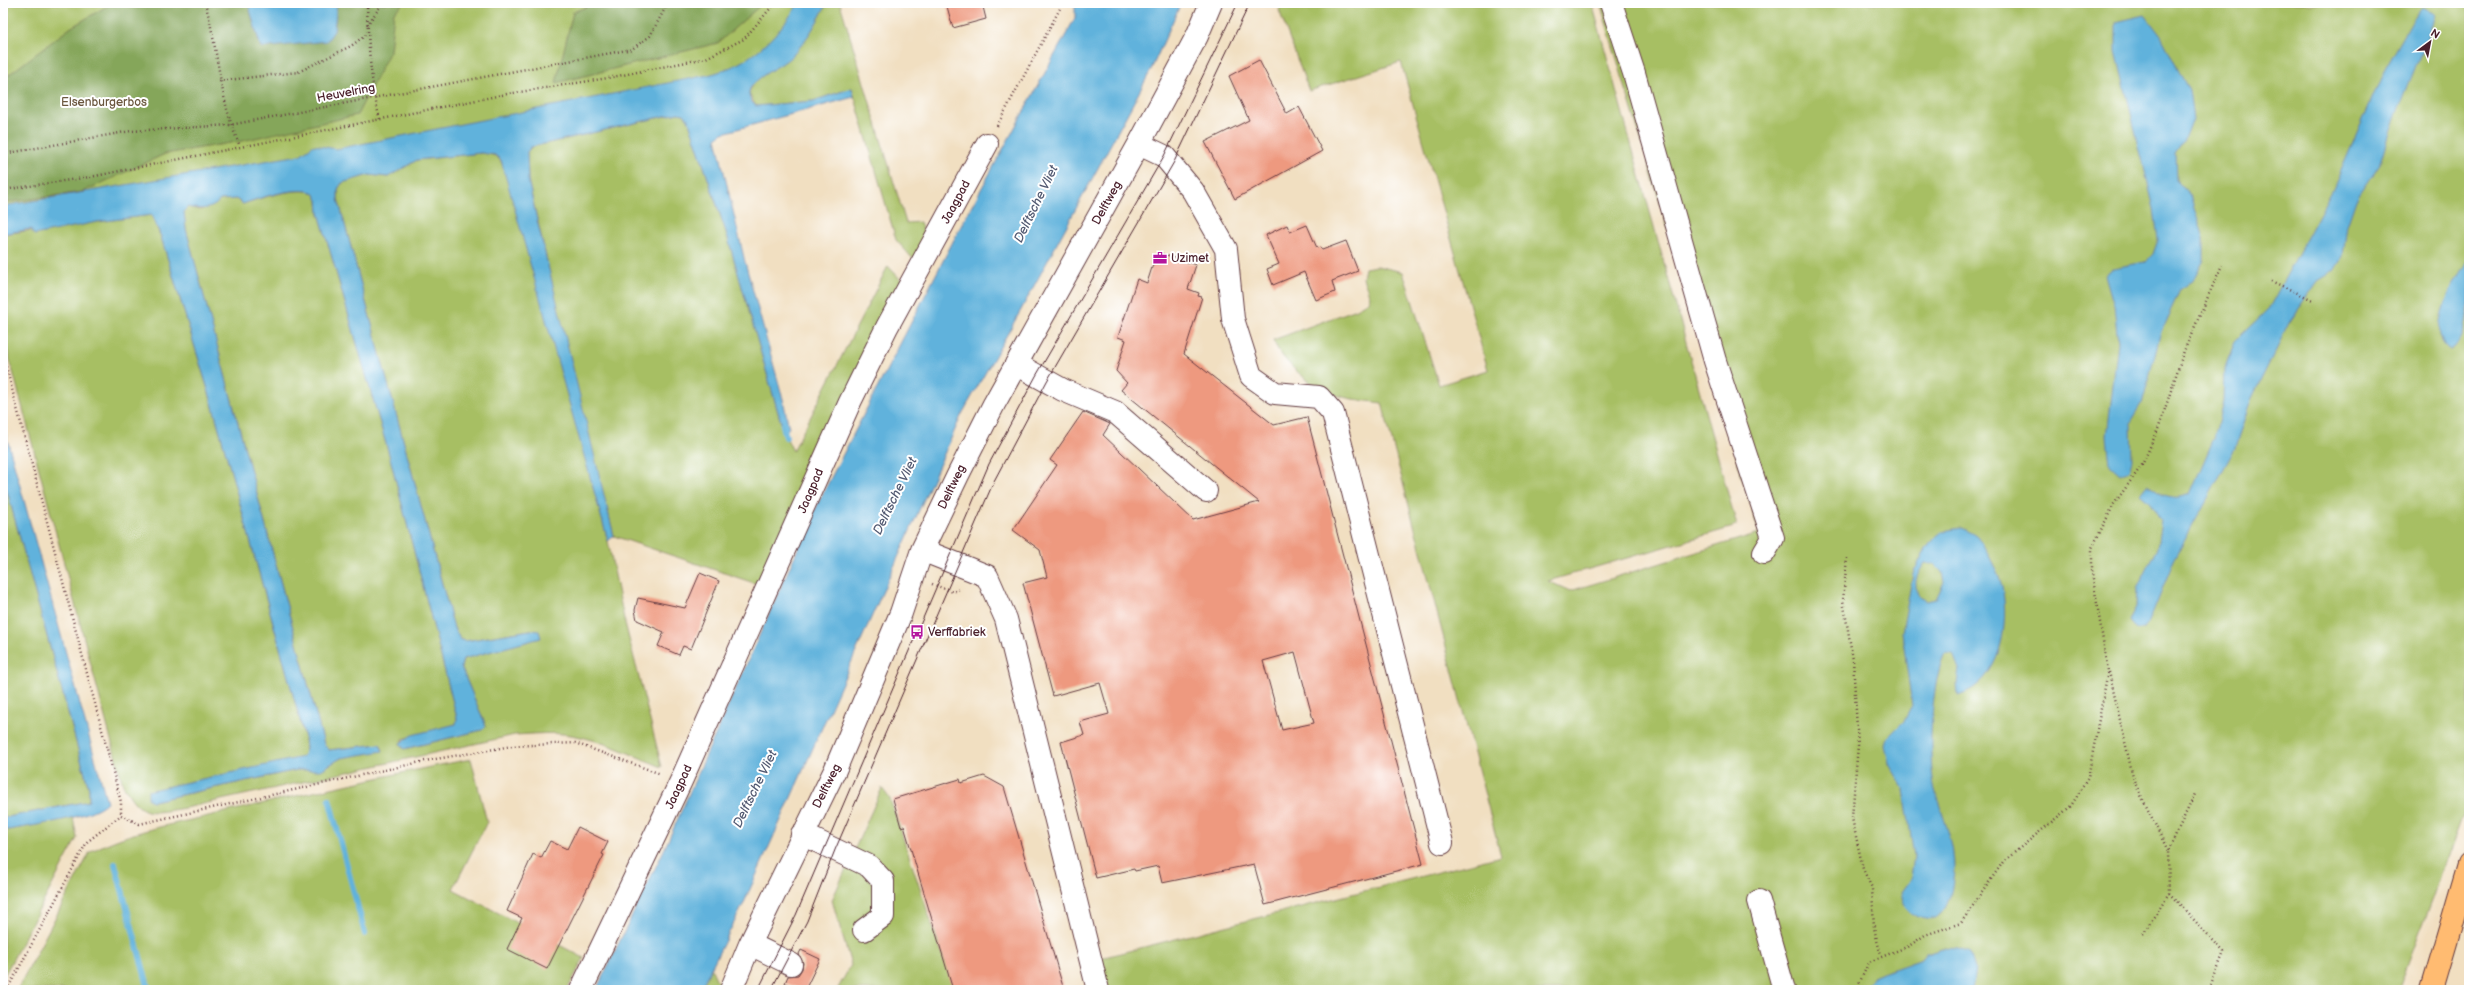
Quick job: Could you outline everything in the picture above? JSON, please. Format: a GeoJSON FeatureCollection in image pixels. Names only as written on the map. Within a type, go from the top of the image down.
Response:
{"type":"FeatureCollection","features":[{"type":"Feature","properties":{"kind":"highway"},"geometry":{"type":"LineString","coordinates":[[2432,990],[2469,864]]}},
{"type":"Feature","properties":{"kind":"highway"},"geometry":{"type":"LineString","coordinates":[[2438,990],[2469,914]]}},
{"type":"Feature","properties":{"kind":"street","name":"Delftweg"},"geometry":{"type":"LineString","coordinates":[[731,990],[750,944],[802,834],[836,770],[901,613],[922,550],[958,475],[1016,364],[1139,144],[1197,36],[1211,3]]}},
{"type":"Feature","properties":{"kind":"street"},"geometry":{"type":"LineString","coordinates":[[1611,3],[1634,73],[1715,361],[1773,538],[1764,553]]}},
{"type":"Feature","properties":{"kind":"street","name":"Jaagpad"},"geometry":{"type":"LineString","coordinates":[[581,990],[681,781],[850,402],[887,327],[987,144]]}},
{"type":"Feature","properties":{"kind":"street"},"geometry":{"type":"LineString","coordinates":[[1139,144],[1164,156],[1193,191],[1226,249],[1233,319],[1250,376],[1275,393],[1319,397],[1333,414],[1442,843]]}},
{"type":"Feature","properties":{"kind":"street"},"geometry":{"type":"LineString","coordinates":[[1016,364],[1063,390],[1115,412],[1206,491]]}},
{"type":"Feature","properties":{"kind":"street"},"geometry":{"type":"LineString","coordinates":[[922,550],[987,576],[1006,619],[1098,990]]}},
{"type":"Feature","properties":{"kind":"street"},"geometry":{"type":"LineString","coordinates":[[802,834],[869,866],[882,881],[883,916],[864,930]]}},
{"type":"Feature","properties":{"kind":"street"},"geometry":{"type":"LineString","coordinates":[[1759,901],[1784,990]]}},
{"type":"Feature","properties":{"kind":"street"},"geometry":{"type":"LineString","coordinates":[[750,944],[791,964]]}},
{"type":"Feature","properties":{"kind":"path"},"geometry":{"type":"LineString","coordinates":[[205,3],[217,59],[219,81],[230,125],[240,146]]}},
{"type":"Feature","properties":{"kind":"path"},"geometry":{"type":"LineString","coordinates":[[367,3],[367,25],[374,97],[380,120]]}},
{"type":"Feature","properties":{"kind":"path"},"geometry":{"type":"LineString","coordinates":[[367,25],[384,3]]}},
{"type":"Feature","properties":{"kind":"path","name":"Heuvelring"},"geometry":{"type":"LineString","coordinates":[[3,154],[131,131],[230,125],[632,50],[650,36],[668,3]]}},
{"type":"Feature","properties":{"kind":"path"},"geometry":{"type":"LineString","coordinates":[[3,190],[90,177],[507,94],[608,78],[706,58],[744,39],[775,3]]}},
{"type":"Feature","properties":{"kind":"path"},"geometry":{"type":"LineString","coordinates":[[987,144],[1063,3]]}},
{"type":"Feature","properties":{"kind":"path"},"geometry":{"type":"LineString","coordinates":[[219,81],[298,72],[351,46],[368,34]]}},
{"type":"Feature","properties":{"kind":"path"},"geometry":{"type":"LineString","coordinates":[[2143,934],[2169,893],[2168,851],[2134,781],[2108,671],[2092,573],[2092,548],[2114,504],[2142,465],[2159,427],[2184,351],[2222,265]]}},
{"type":"Feature","properties":{"kind":"path"},"geometry":{"type":"LineString","coordinates":[[2271,281],[2313,300]]}},
{"type":"Feature","properties":{"kind":"path"},"geometry":{"type":"LineString","coordinates":[[3,355],[121,802],[121,815]]}},
{"type":"Feature","properties":{"kind":"path"},"geometry":{"type":"LineString","coordinates":[[1847,558],[1843,600],[1853,660],[1858,745],[1852,818],[1863,869],[1872,888],[1874,928],[1881,956]]}},
{"type":"Feature","properties":{"kind":"path"},"geometry":{"type":"LineString","coordinates":[[1856,990],[1869,962],[1881,956],[1910,946],[1925,936],[1961,923],[2003,862],[2071,806],[2088,778],[2108,671]]}},
{"type":"Feature","properties":{"kind":"path"},"geometry":{"type":"LineString","coordinates":[[121,815],[139,824],[430,760],[512,746],[575,743],[681,781]]}},
{"type":"Feature","properties":{"kind":"path"},"geometry":{"type":"LineString","coordinates":[[2168,851],[2195,794]]}},
{"type":"Feature","properties":{"kind":"path"},"geometry":{"type":"LineString","coordinates":[[7,990],[87,842],[121,815]]}},
{"type":"Feature","properties":{"kind":"path"},"geometry":{"type":"LineString","coordinates":[[2169,893],[2224,952],[2209,990]]}},
{"type":"Feature","properties":{"kind":"green space","name":"Elsenburgerbos"},"geometry":{"type":"Polygon","coordinates":[[[3,3],[808,3],[749,76],[3,215],[3,3]]]}},
{"type":"Feature","properties":{"kind":"green space"},"geometry":{"type":"Polygon","coordinates":[[[112,3],[248,3],[261,48],[334,31],[337,3],[404,3],[394,12],[390,51],[357,115],[242,141],[165,154],[82,192],[3,203],[3,79],[70,28],[112,3]]]}},
{"type":"Feature","properties":{"kind":"green space"},"geometry":{"type":"Polygon","coordinates":[[[596,3],[763,3],[718,43],[556,83],[573,12],[596,3]]]}},
{"type":"Feature","properties":{"kind":"green space"},"geometry":{"type":"Polygon","coordinates":[[[827,3],[840,3],[906,223],[920,222],[925,239],[914,260],[896,240],[852,88],[813,101],[756,106],[749,94],[756,81],[793,54],[812,30],[827,3]]]}},
{"type":"Feature","properties":{"kind":"green space"},"geometry":{"type":"Polygon","coordinates":[[[1283,3],[1592,3],[1737,526],[1548,581],[1570,591],[1759,533],[1600,3],[2469,3],[2469,799],[2398,990],[1106,990],[1097,959],[1501,856],[1382,403],[1339,396],[1320,388],[1300,374],[1284,358],[1273,340],[1354,310],[1368,302],[1370,297],[1363,278],[1365,268],[1377,266],[1403,272],[1439,385],[1488,370],[1401,62],[1309,91],[1279,10],[1283,3]]]}},
{"type":"Feature","properties":{"kind":"green space"},"geometry":{"type":"Polygon","coordinates":[[[678,113],[684,114],[688,119],[727,235],[784,433],[793,451],[888,266],[903,282],[757,584],[614,536],[576,386],[528,180],[527,152],[531,147],[678,113]]]}},
{"type":"Feature","properties":{"kind":"green space"},"geometry":{"type":"Polygon","coordinates":[[[481,153],[498,158],[506,174],[608,541],[624,619],[662,767],[617,748],[583,737],[557,734],[515,735],[185,808],[155,812],[142,809],[136,804],[123,785],[3,334],[3,234],[151,215],[161,237],[210,396],[305,738],[306,749],[303,757],[153,801],[297,770],[321,769],[341,758],[383,750],[380,744],[329,750],[324,744],[186,229],[184,212],[187,207],[201,210],[220,200],[236,199],[243,204],[279,194],[299,191],[314,193],[318,200],[319,213],[389,454],[457,718],[457,724],[403,739],[400,744],[404,749],[482,730],[486,726],[461,667],[463,659],[540,637],[530,630],[465,641],[460,639],[454,628],[338,199],[338,189],[342,183],[352,179],[369,175],[388,177],[417,160],[481,153]]]}},
{"type":"Feature","properties":{"kind":"green space"},"geometry":{"type":"Polygon","coordinates":[[[3,476],[89,789],[89,801],[3,818],[3,476]]]}},
{"type":"Feature","properties":{"kind":"green space"},"geometry":{"type":"Polygon","coordinates":[[[471,759],[487,822],[453,889],[584,958],[567,990],[17,990],[90,852],[105,844],[154,828],[471,759]]]}},
{"type":"Feature","properties":{"kind":"green space"},"geometry":{"type":"Polygon","coordinates":[[[882,788],[890,799],[954,990],[837,990],[851,965],[832,900],[882,788]]]}},
{"type":"Feature","properties":{"kind":"green space"},"geometry":{"type":"Polygon","coordinates":[[[73,817],[77,838],[3,978],[3,831],[73,817]]]}},
{"type":"Feature","properties":{"kind":"green space"},"geometry":{"type":"Polygon","coordinates":[[[711,968],[718,983],[714,990],[700,990],[711,968]]]}},
{"type":"Feature","properties":{"kind":"water"},"geometry":{"type":"Polygon","coordinates":[[[248,3],[337,3],[334,31],[327,41],[261,48],[248,3]]]}},
{"type":"Feature","properties":{"kind":"water"},"geometry":{"type":"Polygon","coordinates":[[[799,3],[827,3],[812,30],[793,55],[760,78],[751,87],[749,95],[752,102],[756,106],[813,101],[852,88],[854,97],[723,133],[716,138],[745,262],[783,399],[789,428],[784,433],[727,235],[688,119],[684,114],[678,113],[531,147],[527,152],[528,180],[614,536],[608,541],[501,160],[495,155],[481,153],[417,160],[388,177],[369,175],[342,183],[338,189],[338,199],[454,628],[460,639],[465,641],[530,630],[539,631],[541,638],[463,659],[461,667],[486,726],[482,730],[404,749],[400,743],[412,735],[456,724],[457,718],[389,454],[319,213],[318,200],[314,193],[299,190],[279,193],[243,204],[236,199],[220,200],[217,204],[209,208],[187,207],[184,212],[186,229],[324,744],[329,750],[380,744],[383,751],[341,758],[321,770],[297,770],[153,801],[148,799],[148,791],[303,757],[306,749],[305,738],[210,396],[161,237],[152,215],[97,222],[34,235],[31,229],[3,234],[3,206],[300,155],[314,145],[336,149],[708,75],[737,64],[761,48],[781,28],[799,3]]]}},
{"type":"Feature","properties":{"kind":"water","name":"Delftsche Vliet"},"geometry":{"type":"Polygon","coordinates":[[[1075,3],[1181,3],[1150,72],[1021,310],[962,414],[743,905],[700,990],[596,990],[663,852],[820,499],[963,222],[1075,18],[1075,3]]]}},
{"type":"Feature","properties":{"kind":"water"},"geometry":{"type":"Polygon","coordinates":[[[2423,7],[2435,13],[2432,25],[2391,129],[2381,163],[2356,200],[2347,226],[2343,256],[2334,271],[2318,281],[2289,323],[2251,400],[2235,448],[2174,560],[2148,624],[2144,629],[2136,629],[2129,620],[2136,607],[2137,589],[2157,548],[2161,520],[2150,503],[2140,494],[2148,484],[2159,492],[2172,497],[2190,494],[2214,438],[2223,401],[2224,370],[2235,341],[2269,308],[2333,189],[2384,71],[2413,20],[2423,7]]]}},
{"type":"Feature","properties":{"kind":"water"},"geometry":{"type":"Polygon","coordinates":[[[2145,15],[2161,36],[2189,91],[2193,119],[2187,135],[2175,153],[2176,180],[2190,195],[2204,238],[2204,260],[2195,277],[2180,290],[2161,331],[2142,404],[2131,422],[2132,460],[2129,470],[2120,474],[2110,465],[2107,436],[2118,342],[2114,306],[2105,275],[2113,268],[2145,262],[2153,254],[2158,240],[2154,209],[2116,51],[2116,22],[2145,15]]]}},
{"type":"Feature","properties":{"kind":"water"},"geometry":{"type":"Polygon","coordinates":[[[2469,259],[2469,296],[2466,324],[2457,345],[2450,350],[2442,342],[2439,331],[2441,318],[2444,305],[2450,291],[2469,259]]]}},
{"type":"Feature","properties":{"kind":"water"},"geometry":{"type":"Polygon","coordinates":[[[3,424],[107,802],[99,808],[73,817],[3,831],[3,818],[89,801],[89,789],[3,476],[3,424]]]}},
{"type":"Feature","properties":{"kind":"water"},"geometry":{"type":"Polygon","coordinates":[[[1961,528],[1980,539],[2001,582],[2005,617],[1999,650],[1993,665],[1984,678],[1973,688],[1958,695],[1957,684],[1959,669],[1953,654],[1945,653],[1940,666],[1936,682],[1932,721],[1931,760],[1935,790],[1948,829],[1954,859],[1954,870],[1952,889],[1945,908],[1937,917],[1933,919],[1923,919],[1906,908],[1902,900],[1901,892],[1911,878],[1914,856],[1904,790],[1889,763],[1885,745],[1887,738],[1904,721],[1912,706],[1902,632],[1913,574],[1923,554],[1933,539],[1943,531],[1961,528]],[[1925,563],[1919,571],[1916,579],[1916,587],[1919,597],[1926,601],[1936,599],[1944,582],[1942,572],[1933,563],[1925,563]]]}},
{"type":"Feature","properties":{"kind":"water"},"geometry":{"type":"Polygon","coordinates":[[[1943,948],[1959,949],[1970,953],[1975,969],[1972,990],[1870,990],[1868,986],[1874,976],[1922,959],[1927,953],[1943,948]]]}},
{"type":"Feature","properties":{"kind":"building"},"geometry":{"type":"Polygon","coordinates":[[[946,3],[982,3],[986,19],[953,28],[946,3]]]}},
{"type":"Feature","properties":{"kind":"building"},"geometry":{"type":"Polygon","coordinates":[[[1259,60],[1287,114],[1299,107],[1322,151],[1235,199],[1205,142],[1249,120],[1229,76],[1259,60]]]}},
{"type":"Feature","properties":{"kind":"building"},"geometry":{"type":"Polygon","coordinates":[[[1287,225],[1290,232],[1307,225],[1317,248],[1320,247],[1322,250],[1346,241],[1358,271],[1332,281],[1335,292],[1316,300],[1304,272],[1273,285],[1267,269],[1279,264],[1266,235],[1287,225]]]}},
{"type":"Feature","properties":{"kind":"building"},"geometry":{"type":"Polygon","coordinates":[[[1157,252],[1196,265],[1188,289],[1199,293],[1198,296],[1202,297],[1184,354],[1274,425],[1307,417],[1423,864],[1265,905],[1254,864],[1162,883],[1158,866],[1135,871],[1134,869],[1096,878],[1061,742],[1084,735],[1080,722],[1109,714],[1100,683],[1053,696],[1023,583],[1047,577],[1040,550],[1013,530],[1057,465],[1050,460],[1083,412],[1110,424],[1103,435],[1193,520],[1259,502],[1121,390],[1127,383],[1116,371],[1126,340],[1118,337],[1137,279],[1147,283],[1157,252]],[[1295,652],[1263,661],[1282,730],[1314,723],[1295,652]]]}},
{"type":"Feature","properties":{"kind":"building"},"geometry":{"type":"Polygon","coordinates":[[[700,573],[719,581],[691,649],[683,646],[679,655],[658,646],[664,632],[637,620],[635,610],[638,598],[685,608],[700,573]]]}},
{"type":"Feature","properties":{"kind":"building"},"geometry":{"type":"Polygon","coordinates":[[[984,776],[1004,787],[1064,990],[953,990],[904,826],[901,827],[893,799],[960,779],[961,783],[984,776]]]}},
{"type":"Feature","properties":{"kind":"building"},"geometry":{"type":"Polygon","coordinates":[[[578,827],[608,842],[602,854],[604,855],[547,969],[507,949],[522,918],[507,911],[533,854],[541,858],[550,841],[567,849],[578,827]]]}},
{"type":"Feature","properties":{"kind":"building"},"geometry":{"type":"Polygon","coordinates":[[[801,950],[820,959],[805,990],[785,983],[788,976],[798,975],[802,969],[803,963],[799,954],[801,950]]]}},
{"type":"Feature","properties":{"kind":"waterway"},"geometry":{"type":"LineString","coordinates":[[783,425],[786,437]]}},
{"type":"Feature","properties":{"kind":"waterway"},"geometry":{"type":"LineString","coordinates":[[329,799],[365,934]]}},
{"type":"Feature","properties":{"kind":"waterway"},"geometry":{"type":"LineString","coordinates":[[115,864],[149,990]]}},
{"type":"Feature","properties":{"kind":"tram line"},"geometry":{"type":"LineString","coordinates":[[758,990],[796,915],[989,464],[1036,376],[1164,156],[1238,3]]}},
{"type":"Feature","properties":{"kind":"tram line"},"geometry":{"type":"LineString","coordinates":[[771,990],[807,921],[835,850],[994,481],[1047,381],[1174,162],[1250,3]]}},
{"type":"Feature","properties":{"kind":"place","name":"Uzimet"},"geometry":{"type":"Point","coordinates":[1160,258]}},
{"type":"Feature","properties":{"kind":"place","name":"Verffabriek"},"geometry":{"type":"Point","coordinates":[917,632]}}]}
